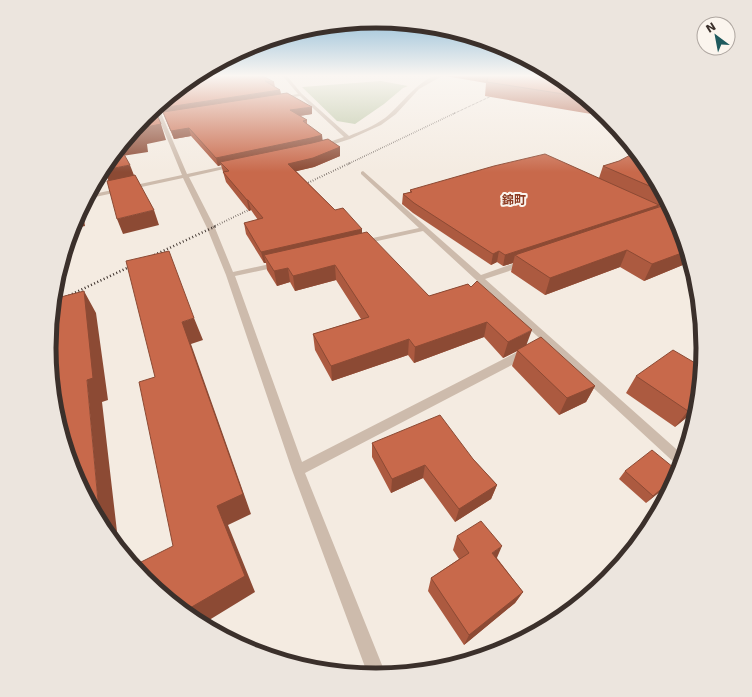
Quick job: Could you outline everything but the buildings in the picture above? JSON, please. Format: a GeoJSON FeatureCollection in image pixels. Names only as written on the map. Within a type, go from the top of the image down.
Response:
{"type":"FeatureCollection","features":[{"type":"Feature","properties":{"kind":"street"},"geometry":{"type":"LineString","coordinates":[[315,108],[348,138]]}},
{"type":"Feature","properties":{"kind":"street"},"geometry":{"type":"LineString","coordinates":[[313,148],[348,138],[365,131],[387,118],[398,108]]}},
{"type":"Feature","properties":{"kind":"street"},"geometry":{"type":"LineString","coordinates":[[162,113],[162,130],[211,228],[230,275],[298,470],[374,669]]}},
{"type":"Feature","properties":{"kind":"street"},"geometry":{"type":"LineString","coordinates":[[94,195],[238,165]]}},
{"type":"Feature","properties":{"kind":"street"},"geometry":{"type":"LineString","coordinates":[[363,173],[677,457]]}},
{"type":"Feature","properties":{"kind":"street"},"geometry":{"type":"LineString","coordinates":[[354,245],[424,229]]}},
{"type":"Feature","properties":{"kind":"street"},"geometry":{"type":"LineString","coordinates":[[479,278],[531,260]]}},
{"type":"Feature","properties":{"kind":"street"},"geometry":{"type":"LineString","coordinates":[[230,275],[284,262]]}},
{"type":"Feature","properties":{"kind":"street"},"geometry":{"type":"LineString","coordinates":[[298,470],[548,341]]}},
{"type":"Feature","properties":{"kind":"green space"},"geometry":{"type":"Polygon","coordinates":[[[323,108],[379,108],[355,124],[337,121],[323,108]]]}},
{"type":"Feature","properties":{"kind":"railway"},"geometry":{"type":"LineString","coordinates":[[453,114],[467,108]]}},
{"type":"Feature","properties":{"kind":"railway"},"geometry":{"type":"LineString","coordinates":[[348,164],[455,113]]}},
{"type":"Feature","properties":{"kind":"railway"},"geometry":{"type":"LineString","coordinates":[[297,188],[350,163]]}},
{"type":"Feature","properties":{"kind":"railway"},"geometry":{"type":"LineString","coordinates":[[213,227],[259,205]]}},
{"type":"Feature","properties":{"kind":"railway"},"geometry":{"type":"LineString","coordinates":[[59,300],[216,226]]}},
{"type":"Feature","properties":{"kind":"district","name":"錦町"},"geometry":{"type":"Point","coordinates":[514,200]}}]}
